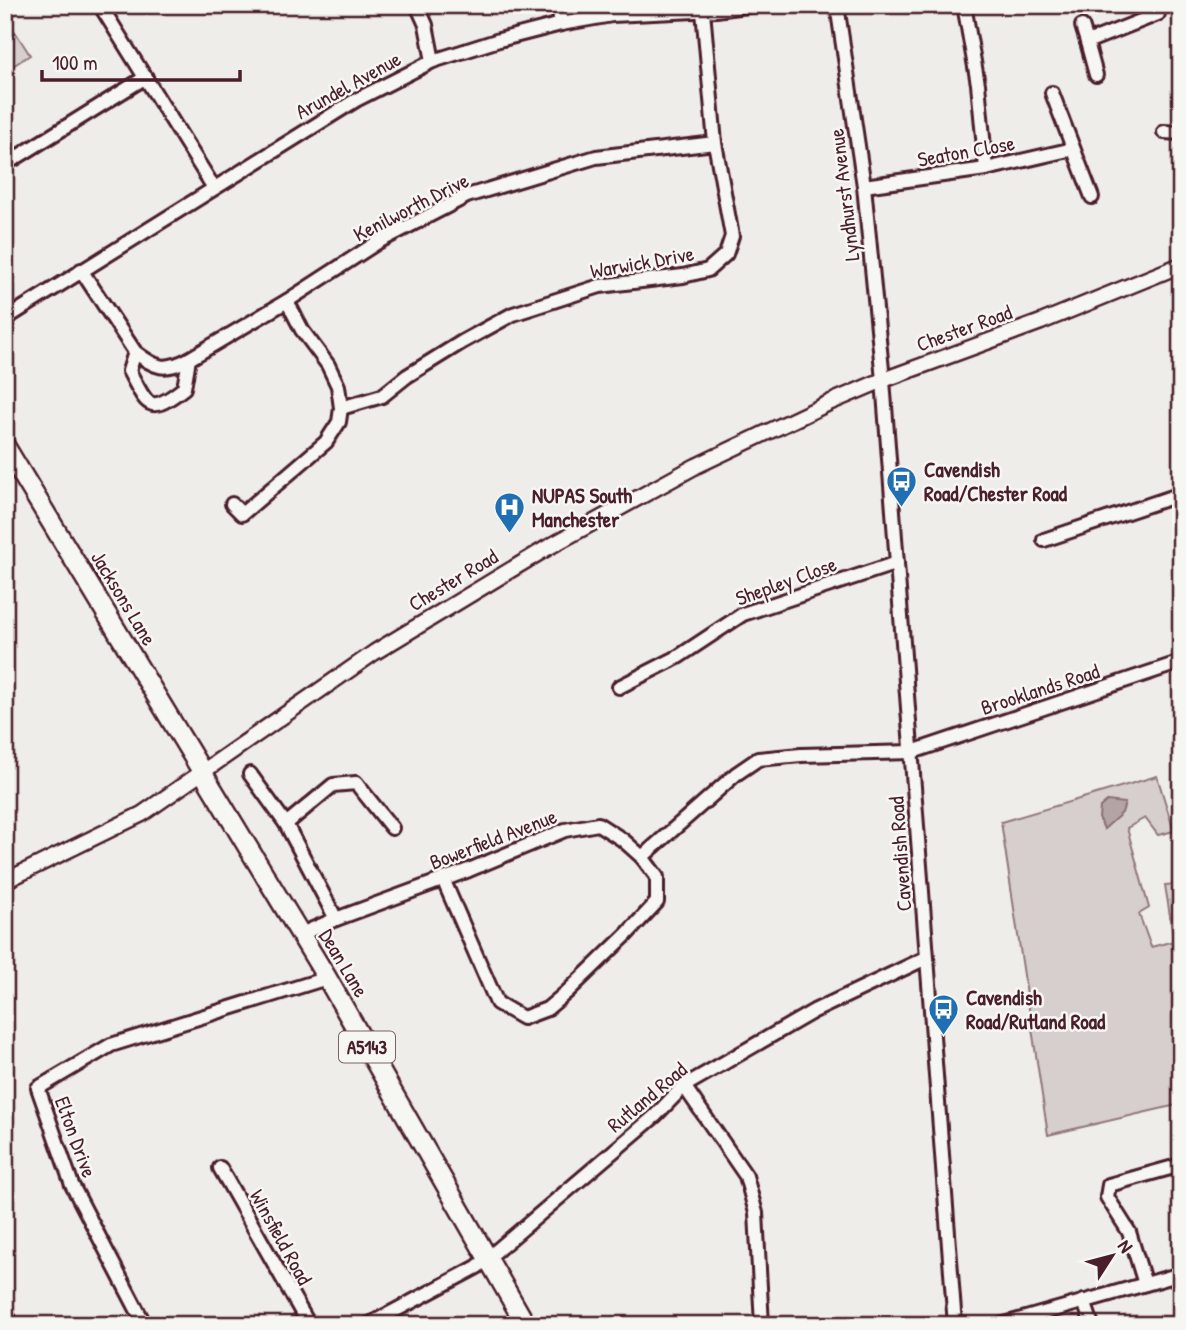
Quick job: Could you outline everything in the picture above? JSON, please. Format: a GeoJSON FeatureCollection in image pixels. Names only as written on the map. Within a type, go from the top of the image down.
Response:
{"type":"FeatureCollection","features":[{"type":"Feature","properties":{"kind":"main road","name":"Jacksons Lane"},"geometry":{"type":"LineString","coordinates":[[5,446],[204,772]]}},
{"type":"Feature","properties":{"kind":"main road","name":"Dean Lane"},"geometry":{"type":"LineString","coordinates":[[204,772],[327,978],[526,1325]]}},
{"type":"Feature","properties":{"kind":"street"},"geometry":{"type":"LineString","coordinates":[[100,5],[214,188]]}},
{"type":"Feature","properties":{"kind":"street"},"geometry":{"type":"LineString","coordinates":[[417,5],[426,25],[433,61]]}},
{"type":"Feature","properties":{"kind":"street"},"geometry":{"type":"LineString","coordinates":[[558,5],[561,24]]}},
{"type":"Feature","properties":{"kind":"street","name":"Arundel Avenue"},"geometry":{"type":"LineString","coordinates":[[5,319],[356,100],[433,61],[561,24],[612,15],[678,8],[703,11],[754,5]]}},
{"type":"Feature","properties":{"kind":"street","name":"Lyndhurst Avenue"},"geometry":{"type":"LineString","coordinates":[[837,5],[864,186],[883,380]]}},
{"type":"Feature","properties":{"kind":"street"},"geometry":{"type":"LineString","coordinates":[[964,5],[978,84],[986,169]]}},
{"type":"Feature","properties":{"kind":"street"},"geometry":{"type":"LineString","coordinates":[[1087,42],[1158,15],[1154,5]]}},
{"type":"Feature","properties":{"kind":"street","name":"Warwick Drive"},"geometry":{"type":"LineString","coordinates":[[341,408],[382,396],[407,376],[513,314],[600,286],[682,276],[708,270],[726,254],[732,236],[715,143],[703,11]]}},
{"type":"Feature","properties":{"kind":"street"},"geometry":{"type":"LineString","coordinates":[[1082,26],[1096,75]]}},
{"type":"Feature","properties":{"kind":"street"},"geometry":{"type":"LineString","coordinates":[[5,145],[14,159],[146,77]]}},
{"type":"Feature","properties":{"kind":"street"},"geometry":{"type":"LineString","coordinates":[[1052,93],[1092,197]]}},
{"type":"Feature","properties":{"kind":"street"},"geometry":{"type":"LineString","coordinates":[[1164,132],[1181,133]]}},
{"type":"Feature","properties":{"kind":"street","name":"Kenilworth Drive"},"geometry":{"type":"LineString","coordinates":[[135,352],[152,365],[172,368],[287,301],[378,242],[467,196],[596,157],[715,143]]}},
{"type":"Feature","properties":{"kind":"street","name":"Seaton Close"},"geometry":{"type":"LineString","coordinates":[[864,186],[986,169],[1073,149]]}},
{"type":"Feature","properties":{"kind":"street","name":"Chester Road"},"geometry":{"type":"LineString","coordinates":[[5,881],[142,814],[375,652],[547,548],[695,466],[883,380],[1041,322],[1181,265]]}},
{"type":"Feature","properties":{"kind":"street"},"geometry":{"type":"LineString","coordinates":[[81,270],[135,352],[129,371],[145,400],[151,405],[160,405],[184,388],[189,359]]}},
{"type":"Feature","properties":{"kind":"street"},"geometry":{"type":"LineString","coordinates":[[242,514],[326,442],[339,422],[341,408],[338,386],[328,365],[302,330],[287,301]]}},
{"type":"Feature","properties":{"kind":"street","name":"Cavendish Road"},"geometry":{"type":"LineString","coordinates":[[883,380],[955,1325]]}},
{"type":"Feature","properties":{"kind":"street"},"geometry":{"type":"LineString","coordinates":[[1044,540],[1181,494]]}},
{"type":"Feature","properties":{"kind":"street"},"geometry":{"type":"LineString","coordinates":[[232,504],[250,526]]}},
{"type":"Feature","properties":{"kind":"street","name":"Shepley Close"},"geometry":{"type":"LineString","coordinates":[[619,687],[678,657],[743,614],[897,563]]}},
{"type":"Feature","properties":{"kind":"street","name":"Brooklands Road"},"geometry":{"type":"LineString","coordinates":[[912,752],[1181,662]]}},
{"type":"Feature","properties":{"kind":"street"},"geometry":{"type":"LineString","coordinates":[[443,879],[498,1003],[523,1018],[547,1009],[567,992],[657,902],[657,877],[642,857],[736,774],[758,759],[912,752]]}},
{"type":"Feature","properties":{"kind":"street"},"geometry":{"type":"LineString","coordinates":[[250,774],[286,824],[336,919]]}},
{"type":"Feature","properties":{"kind":"street"},"geometry":{"type":"LineString","coordinates":[[286,824],[333,785],[356,783],[392,828]]}},
{"type":"Feature","properties":{"kind":"street","name":"Bowerfield Avenue"},"geometry":{"type":"LineString","coordinates":[[301,934],[565,830],[598,824],[623,840],[642,857]]}},
{"type":"Feature","properties":{"kind":"street","name":"Rutland Road"},"geometry":{"type":"LineString","coordinates":[[368,1325],[477,1267],[655,1116],[684,1086],[814,1011],[926,958]]}},
{"type":"Feature","properties":{"kind":"street","name":"Elton Drive"},"geometry":{"type":"LineString","coordinates":[[145,1325],[72,1185],[38,1088],[111,1045],[327,978]]}},
{"type":"Feature","properties":{"kind":"street"},"geometry":{"type":"LineString","coordinates":[[684,1086],[746,1176],[756,1213],[762,1325]]}},
{"type":"Feature","properties":{"kind":"street"},"geometry":{"type":"LineString","coordinates":[[1145,1284],[1129,1232],[1107,1197],[1109,1185],[1181,1165]]}},
{"type":"Feature","properties":{"kind":"street","name":"Winsfield Road"},"geometry":{"type":"LineString","coordinates":[[220,1168],[309,1325]]}},
{"type":"Feature","properties":{"kind":"street"},"geometry":{"type":"LineString","coordinates":[[1001,1325],[1181,1274]]}},
{"type":"Feature","properties":{"kind":"street"},"geometry":{"type":"LineString","coordinates":[[1084,1301],[1092,1325]]}},
{"type":"Feature","properties":{"kind":"street"},"geometry":{"type":"LineString","coordinates":[[5,1313],[13,1325]]}},
{"type":"Feature","properties":{"kind":"shaded area"},"geometry":{"type":"Polygon","coordinates":[[[5,16],[30,55],[5,71],[5,16]]]}},
{"type":"Feature","properties":{"kind":"shaded area"},"geometry":{"type":"Polygon","coordinates":[[[1157,776],[1174,831],[1158,835],[1145,818],[1127,828],[1149,908],[1139,914],[1151,947],[1174,941],[1165,885],[1181,884],[1181,1104],[1048,1135],[1001,822],[1157,776]]]}},
{"type":"Feature","properties":{"kind":"shaded area"},"geometry":{"type":"Polygon","coordinates":[[[1107,801],[1125,803],[1122,813],[1104,829],[1099,818],[1100,807],[1107,801]]]}},
{"type":"Feature","properties":{"kind":"place","name":"Cavendish Road/Chester Road"},"geometry":{"type":"Point","coordinates":[901,508]}},
{"type":"Feature","properties":{"kind":"place","name":"NUPAS South Manchester"},"geometry":{"type":"Point","coordinates":[509,534]}},
{"type":"Feature","properties":{"kind":"place","name":"Cavendish Road/Rutland Road"},"geometry":{"type":"Point","coordinates":[943,1036]}}]}
